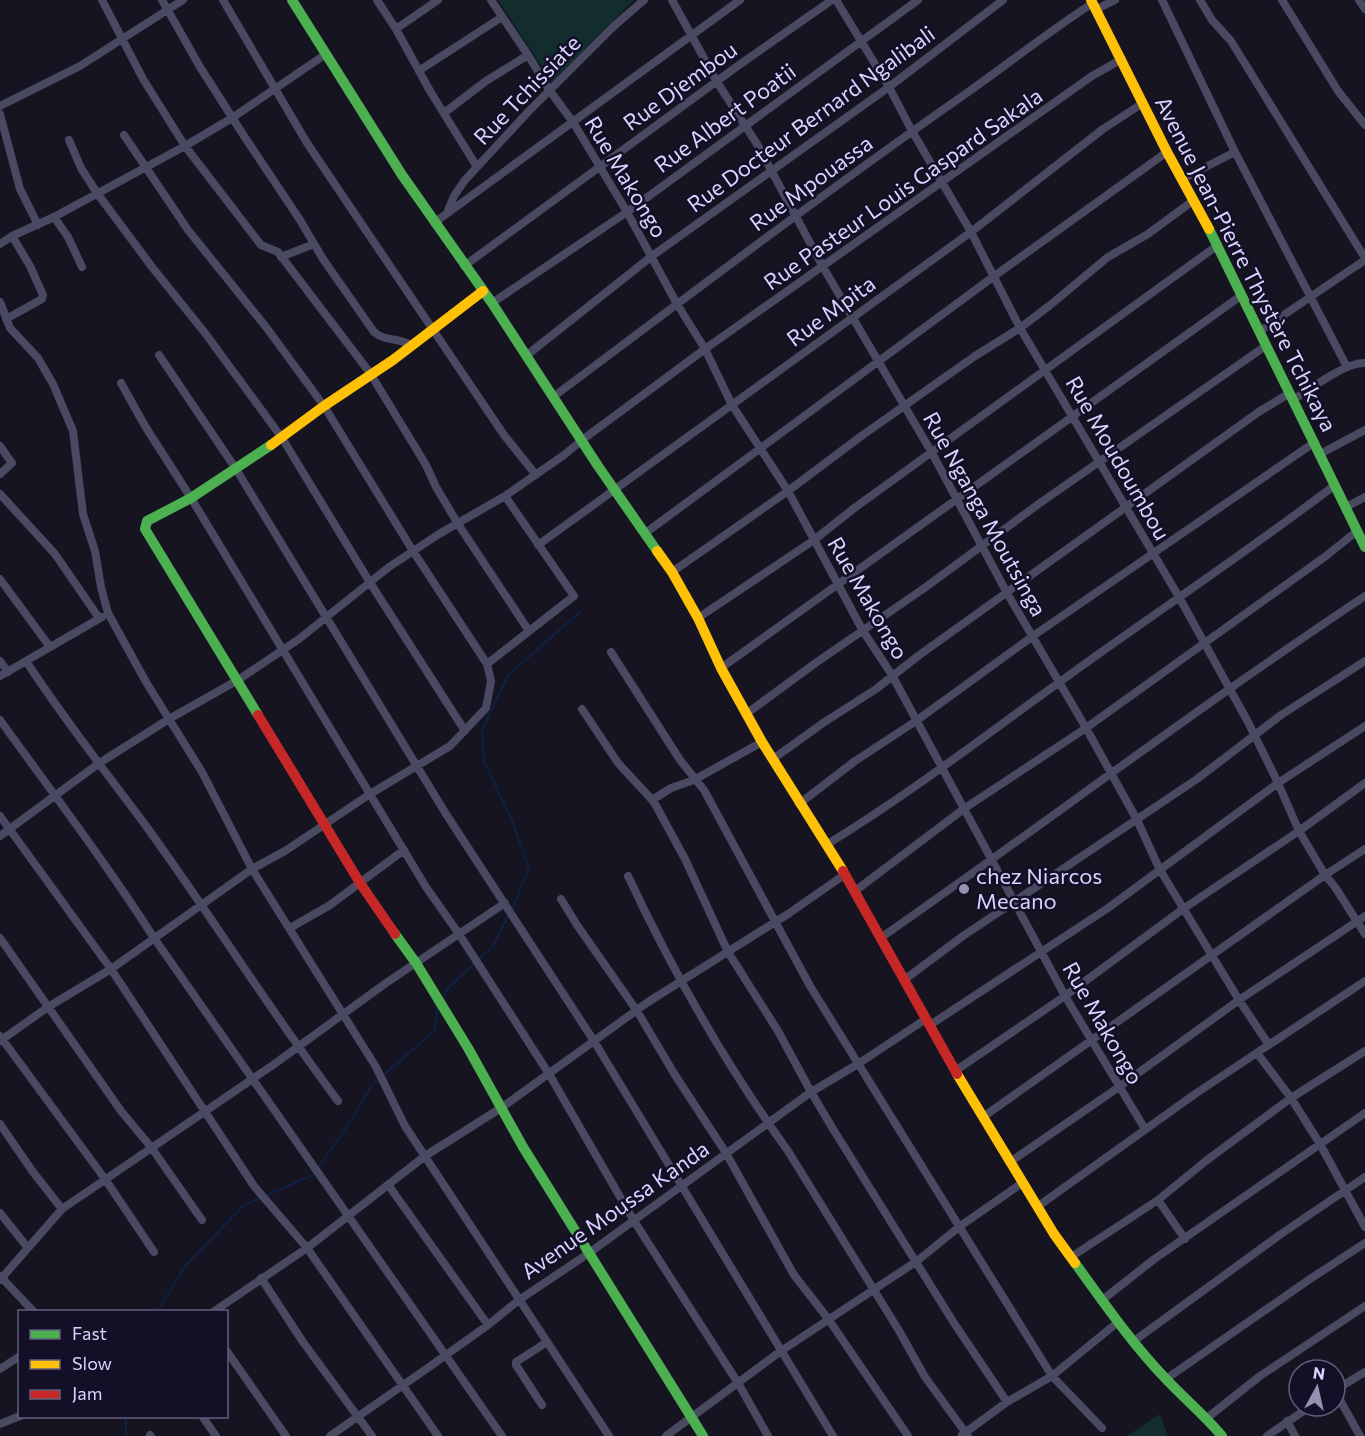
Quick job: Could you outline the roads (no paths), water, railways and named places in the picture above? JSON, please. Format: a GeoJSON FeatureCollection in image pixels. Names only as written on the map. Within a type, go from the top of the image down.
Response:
{"type":"FeatureCollection","features":[{"type":"Feature","properties":{"kind":"street"},"geometry":{"type":"LineString","coordinates":[[102,0],[143,79],[185,146],[261,245],[278,252],[370,373],[426,465],[458,524],[529,631]]}},
{"type":"Feature","properties":{"kind":"street"},"geometry":{"type":"LineString","coordinates":[[162,0],[232,118],[374,332],[380,337],[404,340],[412,346]]}},
{"type":"Feature","properties":{"kind":"street"},"geometry":{"type":"LineString","coordinates":[[0,106],[80,66],[183,0]]}},
{"type":"Feature","properties":{"kind":"street"},"geometry":{"type":"LineString","coordinates":[[223,0],[307,143],[504,435],[536,475]]}},
{"type":"Feature","properties":{"kind":"street"},"geometry":{"type":"LineString","coordinates":[[292,0],[434,223],[492,303],[644,534],[672,572],[698,618],[721,669],[762,742],[855,891],[955,1071],[1037,1207],[1101,1301],[1167,1379],[1208,1418],[1222,1436]]}},
{"type":"Feature","properties":{"kind":"street"},"geometry":{"type":"LineString","coordinates":[[377,0],[477,166]]}},
{"type":"Feature","properties":{"kind":"street"},"geometry":{"type":"LineString","coordinates":[[396,29],[438,0]]}},
{"type":"Feature","properties":{"kind":"street","name":"Rue Makongo"},"geometry":{"type":"LineString","coordinates":[[491,0],[573,122],[627,212],[677,304],[705,349],[732,405],[788,491],[863,631],[892,675],[1065,996],[1145,1129]]}},
{"type":"Feature","properties":{"kind":"street","name":"Rue Tchissiate"},"geometry":{"type":"LineString","coordinates":[[446,214],[454,196],[477,166],[614,27],[644,0]]}},
{"type":"Feature","properties":{"kind":"street","name":"Rue Nganga Moutsinga"},"geometry":{"type":"LineString","coordinates":[[672,0],[717,82],[758,144],[770,171],[823,267],[880,361],[957,497],[1007,593],[1112,773],[1160,870],[1269,1045]]}},
{"type":"Feature","properties":{"kind":"street"},"geometry":{"type":"LineString","coordinates":[[434,223],[740,0]]}},
{"type":"Feature","properties":{"kind":"street","name":"Rue Moudoumbou"},"geometry":{"type":"LineString","coordinates":[[834,0],[889,87],[971,232],[1020,328],[1179,597],[1255,736],[1299,831],[1325,875],[1361,919],[1365,934]]}},
{"type":"Feature","properties":{"kind":"street","name":"Rue Djembou"},"geometry":{"type":"LineString","coordinates":[[464,266],[600,166],[834,0]]}},
{"type":"Feature","properties":{"kind":"street","name":"Rue Albert Poatii"},"geometry":{"type":"LineString","coordinates":[[492,303],[627,212],[918,0]]}},
{"type":"Feature","properties":{"kind":"street","name":"Rue Docteur Bernard Ngalibali"},"geometry":{"type":"LineString","coordinates":[[527,355],[652,256],[889,87],[1003,0]]}},
{"type":"Feature","properties":{"kind":"street","name":"Rue Mpouassa"},"geometry":{"type":"LineString","coordinates":[[554,397],[677,304],[1060,24],[1094,4],[1115,0]]}},
{"type":"Feature","properties":{"kind":"street"},"geometry":{"type":"LineString","coordinates":[[1162,0],[1235,152],[1347,367]]}},
{"type":"Feature","properties":{"kind":"street"},"geometry":{"type":"LineString","coordinates":[[1200,0],[1212,20],[1231,41],[1365,259],[1260,331]]}},
{"type":"Feature","properties":{"kind":"street"},"geometry":{"type":"LineString","coordinates":[[1282,0],[1338,92],[1365,125]]}},
{"type":"Feature","properties":{"kind":"street"},"geometry":{"type":"LineString","coordinates":[[1359,0],[1365,9]]}},
{"type":"Feature","properties":{"kind":"street","name":"Avenue Jean-Pierre Thystère Tchikaya"},"geometry":{"type":"LineString","coordinates":[[1094,4],[1167,152],[1218,244],[1365,547]]}},
{"type":"Feature","properties":{"kind":"street"},"geometry":{"type":"LineString","coordinates":[[420,70],[502,17]]}},
{"type":"Feature","properties":{"kind":"street"},"geometry":{"type":"LineString","coordinates":[[0,244],[185,146],[232,118],[326,54]]}},
{"type":"Feature","properties":{"kind":"street"},"geometry":{"type":"LineString","coordinates":[[444,113],[486,81],[528,54]]}},
{"type":"Feature","properties":{"kind":"street","name":"Rue Pasteur Louis Gaspard Sakala"},"geometry":{"type":"LineString","coordinates":[[0,836],[98,764],[282,651],[369,582],[413,551],[536,475],[705,349],[941,181],[1092,76],[1122,59]]}},
{"type":"Feature","properties":{"kind":"street","name":"Rue Mpita"},"geometry":{"type":"LineString","coordinates":[[538,545],[971,232],[1103,129],[1143,103]]}},
{"type":"Feature","properties":{"kind":"street"},"geometry":{"type":"LineString","coordinates":[[0,114],[20,189],[38,225]]}},
{"type":"Feature","properties":{"kind":"street"},"geometry":{"type":"LineString","coordinates":[[124,135],[188,230],[266,327],[324,406],[413,551],[487,664],[490,681],[486,708],[450,746],[370,794],[285,851],[252,869],[111,969],[48,1006],[1,1039],[105,1179],[154,1252]]}},
{"type":"Feature","properties":{"kind":"street"},"geometry":{"type":"LineString","coordinates":[[69,140],[81,168],[97,194],[205,333],[282,438],[369,582],[465,731]]}},
{"type":"Feature","properties":{"kind":"street"},"geometry":{"type":"LineString","coordinates":[[644,534],[1167,152]]}},
{"type":"Feature","properties":{"kind":"street"},"geometry":{"type":"LineString","coordinates":[[1182,178],[1235,152]]}},
{"type":"Feature","properties":{"kind":"street"},"geometry":{"type":"LineString","coordinates":[[672,572],[975,356],[1020,328],[1108,257],[1148,234],[1194,200]]}},
{"type":"Feature","properties":{"kind":"street"},"geometry":{"type":"LineString","coordinates":[[54,217],[68,237],[82,267]]}},
{"type":"Feature","properties":{"kind":"street"},"geometry":{"type":"LineString","coordinates":[[6,319],[32,306],[42,299],[43,295],[30,266],[12,236]]}},
{"type":"Feature","properties":{"kind":"street"},"geometry":{"type":"LineString","coordinates":[[281,256],[314,244]]}},
{"type":"Feature","properties":{"kind":"street"},"geometry":{"type":"LineString","coordinates":[[698,618],[814,540],[853,509],[1218,244]]}},
{"type":"Feature","properties":{"kind":"street"},"geometry":{"type":"LineString","coordinates":[[483,291],[412,346],[370,373],[282,438],[191,498],[147,521],[145,529],[360,884],[416,963],[501,1108],[704,1436]]}},
{"type":"Feature","properties":{"kind":"street"},"geometry":{"type":"LineString","coordinates":[[721,669],[957,497],[1242,295]]}},
{"type":"Feature","properties":{"kind":"street"},"geometry":{"type":"LineString","coordinates":[[0,302],[10,328],[38,358],[53,384],[73,430],[83,514],[95,551],[108,614],[146,682],[202,772],[252,869],[376,1067],[405,1126],[609,1436]]}},
{"type":"Feature","properties":{"kind":"street"},"geometry":{"type":"LineString","coordinates":[[746,714],[1098,462],[1267,345]]}},
{"type":"Feature","properties":{"kind":"street"},"geometry":{"type":"LineString","coordinates":[[159,355],[236,469],[446,814],[594,1041],[834,1436]]}},
{"type":"Feature","properties":{"kind":"street"},"geometry":{"type":"LineString","coordinates":[[773,759],[1260,411],[1347,367],[1365,363]]}},
{"type":"Feature","properties":{"kind":"street"},"geometry":{"type":"LineString","coordinates":[[121,383],[426,887],[549,1074],[634,1221],[738,1383],[768,1436]]}},
{"type":"Feature","properties":{"kind":"street"},"geometry":{"type":"LineString","coordinates":[[1320,454],[1365,430]]}},
{"type":"Feature","properties":{"kind":"street"},"geometry":{"type":"LineString","coordinates":[[799,804],[855,761],[916,721],[1034,636],[1315,442]]}},
{"type":"Feature","properties":{"kind":"street"},"geometry":{"type":"LineString","coordinates":[[0,447],[12,464],[0,474]]}},
{"type":"Feature","properties":{"kind":"street"},"geometry":{"type":"LineString","coordinates":[[826,845],[883,810],[1059,682],[1258,543],[1335,485]]}},
{"type":"Feature","properties":{"kind":"street"},"geometry":{"type":"LineString","coordinates":[[0,494],[55,554],[99,618]]}},
{"type":"Feature","properties":{"kind":"street"},"geometry":{"type":"LineString","coordinates":[[487,664],[574,596],[505,495]]}},
{"type":"Feature","properties":{"kind":"street"},"geometry":{"type":"LineString","coordinates":[[1346,507],[1365,497]]}},
{"type":"Feature","properties":{"kind":"street"},"geometry":{"type":"LineString","coordinates":[[855,891],[965,808],[1086,728],[1326,556],[1357,531]]}},
{"type":"Feature","properties":{"kind":"street"},"geometry":{"type":"LineString","coordinates":[[0,579],[50,647]]}},
{"type":"Feature","properties":{"kind":"street"},"geometry":{"type":"LineString","coordinates":[[882,937],[991,861],[1169,730],[1365,596]]}},
{"type":"Feature","properties":{"kind":"street"},"geometry":{"type":"LineString","coordinates":[[0,676],[108,614]]}},
{"type":"Feature","properties":{"kind":"street"},"geometry":{"type":"LineString","coordinates":[[611,652],[639,699],[709,800],[775,923],[858,1064],[1052,1376],[1102,1428]]}},
{"type":"Feature","properties":{"kind":"street"},"geometry":{"type":"LineString","coordinates":[[0,661],[8,672]]}},
{"type":"Feature","properties":{"kind":"street"},"geometry":{"type":"LineString","coordinates":[[26,661],[64,718],[146,827],[338,1101]]}},
{"type":"Feature","properties":{"kind":"street"},"geometry":{"type":"LineString","coordinates":[[904,980],[963,936],[1137,820],[1281,715],[1365,661]]}},
{"type":"Feature","properties":{"kind":"street"},"geometry":{"type":"LineString","coordinates":[[582,709],[618,763],[652,800],[685,859],[728,952],[778,1031],[811,1092],[954,1323],[1007,1402]]}},
{"type":"Feature","properties":{"kind":"street"},"geometry":{"type":"LineString","coordinates":[[0,720],[54,797],[109,868],[154,938],[502,1436]]}},
{"type":"Feature","properties":{"kind":"street","name":"Avenue Moussa Kanda"},"geometry":{"type":"LineString","coordinates":[[330,1436],[447,1355],[519,1300],[590,1253],[811,1092],[928,1022],[1108,908],[1278,783],[1365,726]]}},
{"type":"Feature","properties":{"kind":"street"},"geometry":{"type":"LineString","coordinates":[[652,800],[671,788],[694,780],[762,742]]}},
{"type":"Feature","properties":{"kind":"street"},"geometry":{"type":"LineString","coordinates":[[955,1071],[1065,996],[1183,909],[1299,831],[1365,783]]}},
{"type":"Feature","properties":{"kind":"street"},"geometry":{"type":"LineString","coordinates":[[0,816],[111,969],[254,1186],[306,1248],[438,1436]]}},
{"type":"Feature","properties":{"kind":"street"},"geometry":{"type":"LineString","coordinates":[[983,1117],[1365,849]]}},
{"type":"Feature","properties":{"kind":"street"},"geometry":{"type":"LineString","coordinates":[[290,928],[330,905],[404,850]]}},
{"type":"Feature","properties":{"kind":"street"},"geometry":{"type":"LineString","coordinates":[[214,1310],[349,1217],[425,1156],[501,1108],[648,1002],[775,923],[844,875]]}},
{"type":"Feature","properties":{"kind":"street"},"geometry":{"type":"LineString","coordinates":[[628,876],[681,982],[898,1329],[925,1377],[964,1435],[1007,1402],[1052,1376],[1118,1322]]}},
{"type":"Feature","properties":{"kind":"street"},"geometry":{"type":"LineString","coordinates":[[561,899],[637,1011],[726,1153],[794,1275],[829,1320],[908,1436]]}},
{"type":"Feature","properties":{"kind":"street"},"geometry":{"type":"LineString","coordinates":[[33,1310],[0,1278],[62,1209],[298,1047],[341,1014],[506,903]]}},
{"type":"Feature","properties":{"kind":"street"},"geometry":{"type":"LineString","coordinates":[[1010,1162],[1119,1088],[1239,1000],[1361,919]]}},
{"type":"Feature","properties":{"kind":"street"},"geometry":{"type":"LineString","coordinates":[[0,938],[121,1111],[151,1148],[202,1220]]}},
{"type":"Feature","properties":{"kind":"street"},"geometry":{"type":"LineString","coordinates":[[1037,1207],[1145,1129],[1365,981]]}},
{"type":"Feature","properties":{"kind":"street"},"geometry":{"type":"LineString","coordinates":[[1071,1257],[1158,1200],[1207,1160],[1291,1098],[1365,1051]]}},
{"type":"Feature","properties":{"kind":"street"},"geometry":{"type":"LineString","coordinates":[[1257,1053],[1291,1098],[1320,1144],[1365,1227]]}},
{"type":"Feature","properties":{"kind":"street"},"geometry":{"type":"LineString","coordinates":[[1101,1301],[1153,1260],[1365,1113]]}},
{"type":"Feature","properties":{"kind":"street"},"geometry":{"type":"LineString","coordinates":[[0,1124],[62,1209]]}},
{"type":"Feature","properties":{"kind":"street"},"geometry":{"type":"LineString","coordinates":[[1134,1341],[1281,1233],[1365,1177]]}},
{"type":"Feature","properties":{"kind":"street"},"geometry":{"type":"LineString","coordinates":[[666,1436],[781,1351],[917,1261],[959,1227],[1022,1183]]}},
{"type":"Feature","properties":{"kind":"street"},"geometry":{"type":"LineString","coordinates":[[389,1186],[488,1325]]}},
{"type":"Feature","properties":{"kind":"street"},"geometry":{"type":"LineString","coordinates":[[1158,1200],[1185,1239]]}},
{"type":"Feature","properties":{"kind":"street"},"geometry":{"type":"LineString","coordinates":[[0,1213],[28,1248]]}},
{"type":"Feature","properties":{"kind":"street"},"geometry":{"type":"LineString","coordinates":[[1167,1379],[1365,1243]]}},
{"type":"Feature","properties":{"kind":"street"},"geometry":{"type":"LineString","coordinates":[[261,1278],[303,1342],[372,1436]]}},
{"type":"Feature","properties":{"kind":"street"},"geometry":{"type":"LineString","coordinates":[[1208,1418],[1260,1376],[1365,1306]]}},
{"type":"Feature","properties":{"kind":"street"},"geometry":{"type":"LineString","coordinates":[[542,1405],[516,1362],[547,1342]]}},
{"type":"Feature","properties":{"kind":"street"},"geometry":{"type":"LineString","coordinates":[[228,1353],[286,1436]]}},
{"type":"Feature","properties":{"kind":"street"},"geometry":{"type":"LineString","coordinates":[[0,1369],[18,1357]]}},
{"type":"Feature","properties":{"kind":"street"},"geometry":{"type":"LineString","coordinates":[[1347,1383],[1365,1372]]}},
{"type":"Feature","properties":{"kind":"street"},"geometry":{"type":"LineString","coordinates":[[1347,1413],[1359,1436]]}},
{"type":"Feature","properties":{"kind":"street"},"geometry":{"type":"LineString","coordinates":[[0,1424],[18,1417]]}},
{"type":"Feature","properties":{"kind":"street"},"geometry":{"type":"LineString","coordinates":[[203,1418],[216,1436]]}},
{"type":"Feature","properties":{"kind":"street"},"geometry":{"type":"LineString","coordinates":[[1267,1436],[1292,1418]]}},
{"type":"Feature","properties":{"kind":"street"},"geometry":{"type":"LineString","coordinates":[[1287,1421],[1295,1436]]}},
{"type":"Feature","properties":{"kind":"waterway"},"geometry":{"type":"LineString","coordinates":[[511,911],[529,868],[511,818],[484,761],[482,730],[508,675],[580,612]]}},
{"type":"Feature","properties":{"kind":"waterway"},"geometry":{"type":"LineString","coordinates":[[442,1000],[449,987],[493,946],[508,916]]}},
{"type":"Feature","properties":{"kind":"waterway"},"geometry":{"type":"LineString","coordinates":[[158,1310],[186,1265],[244,1205],[313,1175],[350,1122],[372,1085],[434,1031],[438,1007]]}},
{"type":"Feature","properties":{"kind":"waterway"},"geometry":{"type":"LineString","coordinates":[[126,1418],[126,1436]]}},
{"type":"Feature","properties":{"kind":"place","name":"chez Niarcos Mecano"},"geometry":{"type":"Point","coordinates":[964,889]}}]}
